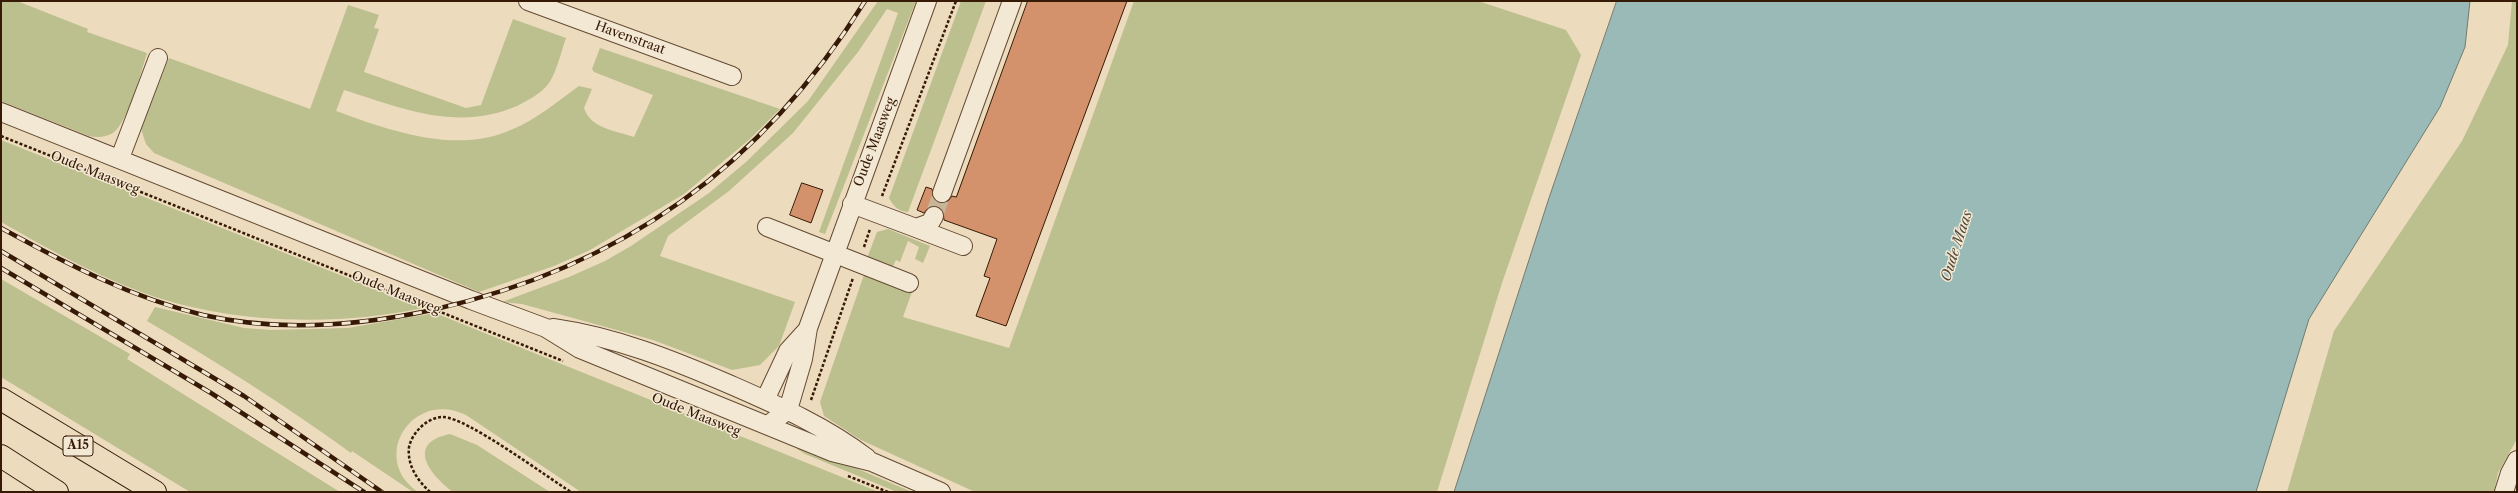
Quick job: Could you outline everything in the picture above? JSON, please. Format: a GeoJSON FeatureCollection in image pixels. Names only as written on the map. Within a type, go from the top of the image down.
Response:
{"type":"FeatureCollection","features":[{"type":"Feature","properties":{"kind":"highway","name":"A15"},"geometry":{"type":"LineString","coordinates":[[1,399],[155,492]]}},
{"type":"Feature","properties":{"kind":"highway"},"geometry":{"type":"LineString","coordinates":[[1,456],[57,492]]}},
{"type":"Feature","properties":{"kind":"street","name":"Havenstraat"},"geometry":{"type":"LineString","coordinates":[[528,1],[732,76]]}},
{"type":"Feature","properties":{"kind":"street","name":"Oude Maasweg"},"geometry":{"type":"LineString","coordinates":[[546,328],[588,333],[664,356],[788,410],[803,359],[808,328],[927,1]]}},
{"type":"Feature","properties":{"kind":"street"},"geometry":{"type":"LineString","coordinates":[[942,193],[1012,1]]}},
{"type":"Feature","properties":{"kind":"street"},"geometry":{"type":"LineString","coordinates":[[120,158],[158,58]]}},
{"type":"Feature","properties":{"kind":"street","name":"Oude Maasweg"},"geometry":{"type":"LineString","coordinates":[[1,112],[120,158],[471,300],[546,328],[580,349],[832,452],[872,462]]}},
{"type":"Feature","properties":{"kind":"street"},"geometry":{"type":"LineString","coordinates":[[852,204],[963,246]]}},
{"type":"Feature","properties":{"kind":"street"},"geometry":{"type":"LineString","coordinates":[[916,228],[930,223],[934,216]]}},
{"type":"Feature","properties":{"kind":"street"},"geometry":{"type":"LineString","coordinates":[[767,227],[834,255],[910,283]]}},
{"type":"Feature","properties":{"kind":"street","name":"Oude Maasweg"},"geometry":{"type":"LineString","coordinates":[[765,400],[788,351],[808,328]]}},
{"type":"Feature","properties":{"kind":"street"},"geometry":{"type":"LineString","coordinates":[[765,400],[768,425]]}},
{"type":"Feature","properties":{"kind":"street"},"geometry":{"type":"LineString","coordinates":[[768,425],[788,410],[842,439],[872,462],[941,492]]}},
{"type":"Feature","properties":{"kind":"street"},"geometry":{"type":"LineString","coordinates":[[2504,492],[2510,472],[2517,460]]}},
{"type":"Feature","properties":{"kind":"path","name":"Oude Maasweg"},"geometry":{"type":"LineString","coordinates":[[1,136],[568,363]]}},
{"type":"Feature","properties":{"kind":"path"},"geometry":{"type":"LineString","coordinates":[[430,492],[412,471],[409,459],[410,446],[412,438],[426,422],[443,416],[471,427],[571,492]]}},
{"type":"Feature","properties":{"kind":"green space"},"geometry":{"type":"Polygon","coordinates":[[[1,1],[17,1],[88,29],[87,32],[147,53],[129,108],[119,127],[113,133],[101,137],[89,136],[1,101],[1,1]]]}},
{"type":"Feature","properties":{"kind":"green space"},"geometry":{"type":"Polygon","coordinates":[[[878,1],[916,1],[825,234],[819,232],[898,13],[887,9],[858,52],[793,133],[729,191],[668,236],[660,256],[795,302],[779,346],[760,365],[732,370],[653,340],[522,304],[502,302],[569,277],[605,261],[631,246],[709,193],[746,162],[808,101],[878,1]]]}},
{"type":"Feature","properties":{"kind":"green space"},"geometry":{"type":"Polygon","coordinates":[[[961,1],[986,1],[908,212],[902,211],[895,206],[889,198],[961,1]]]}},
{"type":"Feature","properties":{"kind":"green space"},"geometry":{"type":"Polygon","coordinates":[[[1134,1],[1478,1],[1566,30],[1581,55],[1502,283],[1437,492],[975,492],[861,440],[824,416],[820,402],[865,272],[913,289],[903,317],[1009,348],[1134,1]]]}},
{"type":"Feature","properties":{"kind":"green space"},"geometry":{"type":"Polygon","coordinates":[[[2512,1],[2517,1],[2517,439],[2498,473],[2494,492],[2287,492],[2334,331],[2462,141],[2508,45],[2512,1]]]}},
{"type":"Feature","properties":{"kind":"green space"},"geometry":{"type":"Polygon","coordinates":[[[348,5],[379,15],[374,28],[379,29],[364,72],[466,108],[481,105],[513,19],[566,38],[559,61],[546,87],[517,106],[495,114],[473,117],[451,117],[429,114],[408,110],[344,90],[336,111],[401,132],[447,140],[469,140],[492,137],[522,125],[579,86],[592,89],[584,108],[587,115],[592,120],[604,128],[634,137],[653,95],[594,72],[592,69],[600,48],[780,109],[750,139],[684,194],[590,250],[554,266],[479,292],[154,153],[146,144],[141,129],[169,58],[310,109],[348,5]]]}},
{"type":"Feature","properties":{"kind":"green space"},"geometry":{"type":"Polygon","coordinates":[[[1,140],[423,308],[352,318],[316,320],[278,319],[241,316],[205,310],[136,290],[84,267],[1,222],[1,140]]]}},
{"type":"Feature","properties":{"kind":"green space"},"geometry":{"type":"Polygon","coordinates":[[[888,229],[930,246],[923,263],[915,259],[919,247],[908,241],[900,262],[896,260],[891,270],[866,261],[877,232],[888,229]]]}},
{"type":"Feature","properties":{"kind":"green space"},"geometry":{"type":"Polygon","coordinates":[[[1,279],[130,354],[127,359],[340,492],[190,492],[1,377],[1,279]]]}},
{"type":"Feature","properties":{"kind":"green space"},"geometry":{"type":"Polygon","coordinates":[[[155,307],[244,328],[271,330],[348,328],[435,313],[879,492],[581,492],[466,415],[446,409],[429,411],[414,419],[403,431],[397,446],[397,462],[404,478],[418,492],[413,492],[352,451],[351,453],[250,384],[147,321],[155,307]]]}},
{"type":"Feature","properties":{"kind":"green space"},"geometry":{"type":"Polygon","coordinates":[[[450,434],[477,445],[550,492],[453,492],[436,477],[430,469],[426,460],[425,452],[428,444],[436,438],[450,434]]]}},
{"type":"Feature","properties":{"kind":"green space"},"geometry":{"type":"Polygon","coordinates":[[[799,444],[912,492],[897,492],[805,454],[797,449],[799,444]]]}},
{"type":"Feature","properties":{"kind":"water","name":"Oude Maas"},"geometry":{"type":"Polygon","coordinates":[[[1617,1],[2470,1],[2465,47],[2440,107],[2309,319],[2256,492],[1454,492],[1549,198],[1617,1]]]}},
{"type":"Feature","properties":{"kind":"building"},"geometry":{"type":"Polygon","coordinates":[[[1028,1],[1127,1],[1006,326],[976,316],[990,278],[984,276],[997,239],[944,220],[943,211],[939,207],[929,207],[924,213],[917,210],[926,187],[932,189],[934,199],[939,203],[948,201],[952,196],[956,197],[1028,1]]]}},
{"type":"Feature","properties":{"kind":"building"},"geometry":{"type":"Polygon","coordinates":[[[802,183],[823,190],[811,223],[790,215],[802,183]]]}},
{"type":"Feature","properties":{"kind":"tunnel"},"geometry":{"type":"LineString","coordinates":[[934,216],[942,193]]}},
{"type":"Feature","properties":{"kind":"railway"},"geometry":{"type":"LineString","coordinates":[[1,228],[75,267],[124,289],[176,308],[203,315],[260,324],[318,325],[376,320],[432,310],[501,291],[566,267],[626,237],[682,201],[733,160],[781,113],[825,60],[865,1]]}},
{"type":"Feature","properties":{"kind":"railway"},"geometry":{"type":"LineString","coordinates":[[1,251],[244,396],[382,492]]}},
{"type":"Feature","properties":{"kind":"railway"},"geometry":{"type":"LineString","coordinates":[[1,268],[211,393],[364,492]]}}]}
